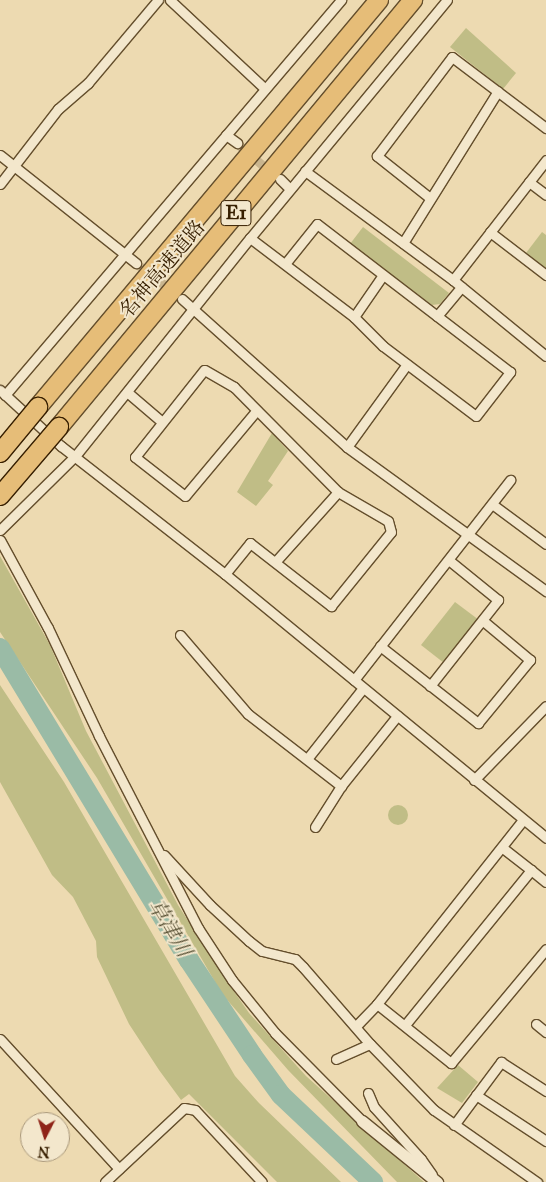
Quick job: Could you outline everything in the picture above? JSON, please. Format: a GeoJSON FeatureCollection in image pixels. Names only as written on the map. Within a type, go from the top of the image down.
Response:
{"type":"FeatureCollection","features":[{"type":"Feature","properties":{"kind":"highway","name":"名神高速道路"},"geometry":{"type":"LineString","coordinates":[[0,453],[379,0]]}},
{"type":"Feature","properties":{"kind":"highway","name":"名神高速道路"},"geometry":{"type":"LineString","coordinates":[[0,496],[413,0]]}},
{"type":"Feature","properties":{"kind":"street"},"geometry":{"type":"LineString","coordinates":[[0,184],[58,109],[88,82],[158,0]]}},
{"type":"Feature","properties":{"kind":"street"},"geometry":{"type":"LineString","coordinates":[[170,0],[265,88]]}},
{"type":"Feature","properties":{"kind":"street"},"geometry":{"type":"LineString","coordinates":[[341,0],[126,254],[2,392],[61,446],[76,455],[225,574],[546,838]]}},
{"type":"Feature","properties":{"kind":"street"},"geometry":{"type":"LineString","coordinates":[[0,530],[76,455],[193,307],[446,0]]}},
{"type":"Feature","properties":{"kind":"street"},"geometry":{"type":"LineString","coordinates":[[430,198],[377,156],[452,57],[546,128]]}},
{"type":"Feature","properties":{"kind":"street"},"geometry":{"type":"LineString","coordinates":[[403,243],[498,91]]}},
{"type":"Feature","properties":{"kind":"street"},"geometry":{"type":"LineString","coordinates":[[226,135],[236,143]]}},
{"type":"Feature","properties":{"kind":"street"},"geometry":{"type":"LineString","coordinates":[[0,155],[136,262]]}},
{"type":"Feature","properties":{"kind":"street"},"geometry":{"type":"LineString","coordinates":[[453,280],[546,160]]}},
{"type":"Feature","properties":{"kind":"street"},"geometry":{"type":"LineString","coordinates":[[305,171],[453,280],[546,356]]}},
{"type":"Feature","properties":{"kind":"street"},"geometry":{"type":"LineString","coordinates":[[280,179],[290,189]]}},
{"type":"Feature","properties":{"kind":"street"},"geometry":{"type":"LineString","coordinates":[[529,182],[546,195]]}},
{"type":"Feature","properties":{"kind":"street"},"geometry":{"type":"LineString","coordinates":[[250,238],[354,317],[383,346],[476,416],[510,372],[317,224],[285,264]]}},
{"type":"Feature","properties":{"kind":"street"},"geometry":{"type":"LineString","coordinates":[[490,232],[546,275]]}},
{"type":"Feature","properties":{"kind":"street"},"geometry":{"type":"LineString","coordinates":[[354,317],[383,275]]}},
{"type":"Feature","properties":{"kind":"street"},"geometry":{"type":"LineString","coordinates":[[437,316],[461,287]]}},
{"type":"Feature","properties":{"kind":"street"},"geometry":{"type":"LineString","coordinates":[[182,299],[347,448],[546,592]]}},
{"type":"Feature","properties":{"kind":"street"},"geometry":{"type":"LineString","coordinates":[[347,448],[407,364]]}},
{"type":"Feature","properties":{"kind":"street"},"geometry":{"type":"LineString","coordinates":[[225,574],[250,543],[276,561],[331,606],[391,528],[388,521],[338,492],[234,388],[204,370],[135,457],[185,496],[256,411]]}},
{"type":"Feature","properties":{"kind":"street"},"geometry":{"type":"LineString","coordinates":[[127,392],[161,422]]}},
{"type":"Feature","properties":{"kind":"street"},"geometry":{"type":"LineString","coordinates":[[354,680],[450,561],[510,480]]}},
{"type":"Feature","properties":{"kind":"street"},"geometry":{"type":"LineString","coordinates":[[276,561],[338,492]]}},
{"type":"Feature","properties":{"kind":"street"},"geometry":{"type":"LineString","coordinates":[[492,504],[546,544]]}},
{"type":"Feature","properties":{"kind":"street"},"geometry":{"type":"LineString","coordinates":[[0,540],[48,628],[99,736],[198,928],[232,980],[274,1033],[362,1121],[435,1181]]}},
{"type":"Feature","properties":{"kind":"street"},"geometry":{"type":"LineString","coordinates":[[430,686],[498,600],[450,561]]}},
{"type":"Feature","properties":{"kind":"street"},"geometry":{"type":"LineString","coordinates":[[380,646],[478,723],[530,660],[482,620]]}},
{"type":"Feature","properties":{"kind":"street"},"geometry":{"type":"LineString","coordinates":[[180,635],[248,714],[341,786]]}},
{"type":"Feature","properties":{"kind":"street"},"geometry":{"type":"LineString","coordinates":[[307,759],[363,688]]}},
{"type":"Feature","properties":{"kind":"street"},"geometry":{"type":"LineString","coordinates":[[474,780],[546,706]]}},
{"type":"Feature","properties":{"kind":"street"},"geometry":{"type":"LineString","coordinates":[[315,827],[341,786],[397,716]]}},
{"type":"Feature","properties":{"kind":"street"},"geometry":{"type":"LineString","coordinates":[[356,1026],[377,1004],[503,848],[523,820]]}},
{"type":"Feature","properties":{"kind":"street"},"geometry":{"type":"LineString","coordinates":[[156,846],[234,930],[262,951],[295,959],[370,1044],[428,1104],[454,1125],[536,1182]]}},
{"type":"Feature","properties":{"kind":"street"},"geometry":{"type":"LineString","coordinates":[[503,848],[546,882]]}},
{"type":"Feature","properties":{"kind":"street"},"geometry":{"type":"LineString","coordinates":[[404,1025],[531,870]]}},
{"type":"Feature","properties":{"kind":"street"},"geometry":{"type":"LineString","coordinates":[[377,1004],[451,1063],[456,1061],[546,949]]}},
{"type":"Feature","properties":{"kind":"street"},"geometry":{"type":"LineString","coordinates":[[536,1024],[546,1032]]}},
{"type":"Feature","properties":{"kind":"street"},"geometry":{"type":"LineString","coordinates":[[0,1039],[118,1169]]}},
{"type":"Feature","properties":{"kind":"street"},"geometry":{"type":"LineString","coordinates":[[336,1059],[370,1044]]}},
{"type":"Feature","properties":{"kind":"street"},"geometry":{"type":"LineString","coordinates":[[454,1125],[501,1062],[546,1091]]}},
{"type":"Feature","properties":{"kind":"street"},"geometry":{"type":"LineString","coordinates":[[368,1093],[374,1107],[421,1159],[435,1181]]}},
{"type":"Feature","properties":{"kind":"street"},"geometry":{"type":"LineString","coordinates":[[476,1094],[546,1141]]}},
{"type":"Feature","properties":{"kind":"street"},"geometry":{"type":"LineString","coordinates":[[105,1182],[184,1108],[195,1110],[262,1182]]}},
{"type":"Feature","properties":{"kind":"shaded area"},"geometry":{"type":"Polygon","coordinates":[[[466,28],[516,73],[503,89],[450,47],[466,28]]]}},
{"type":"Feature","properties":{"kind":"shaded area"},"geometry":{"type":"Polygon","coordinates":[[[363,227],[449,293],[440,304],[432,305],[350,244],[363,227]]]}},
{"type":"Feature","properties":{"kind":"shaded area"},"geometry":{"type":"Polygon","coordinates":[[[542,232],[546,235],[546,269],[526,253],[542,232]]]}},
{"type":"Feature","properties":{"kind":"shaded area"},"geometry":{"type":"Polygon","coordinates":[[[272,433],[288,451],[268,481],[273,485],[256,506],[237,492],[272,433]]]}},
{"type":"Feature","properties":{"kind":"shaded area"},"geometry":{"type":"Polygon","coordinates":[[[0,556],[50,645],[86,731],[178,905],[226,980],[249,1013],[306,1076],[424,1182],[397,1182],[288,1070],[222,994],[97,778],[0,632],[0,556]]]}},
{"type":"Feature","properties":{"kind":"shaded area"},"geometry":{"type":"Polygon","coordinates":[[[455,602],[479,620],[444,663],[421,645],[455,602]]]}},
{"type":"Feature","properties":{"kind":"shaded area"},"geometry":{"type":"Polygon","coordinates":[[[0,685],[64,782],[235,1076],[259,1103],[341,1182],[277,1182],[189,1094],[181,1100],[159,1070],[129,1024],[97,957],[96,941],[73,897],[52,875],[0,782],[0,685]]]}},
{"type":"Feature","properties":{"kind":"shaded area"},"geometry":{"type":"Polygon","coordinates":[[[398,805],[405,808],[408,815],[405,822],[398,825],[391,822],[388,815],[391,808],[398,805]]]}},
{"type":"Feature","properties":{"kind":"shaded area"},"geometry":{"type":"Polygon","coordinates":[[[458,1065],[478,1082],[462,1103],[437,1088],[458,1065]]]}},
{"type":"Feature","properties":{"kind":"waterway","name":"草津川"},"geometry":{"type":"LineString","coordinates":[[0,648],[189,960],[252,1055],[281,1095],[373,1182]]}},
{"type":"Feature","properties":{"kind":"tunnel"},"geometry":{"type":"LineString","coordinates":[[237,143],[272,173]]}},
{"type":"Feature","properties":{"kind":"tunnel"},"geometry":{"type":"LineString","coordinates":[[136,263],[174,292]]}}]}
